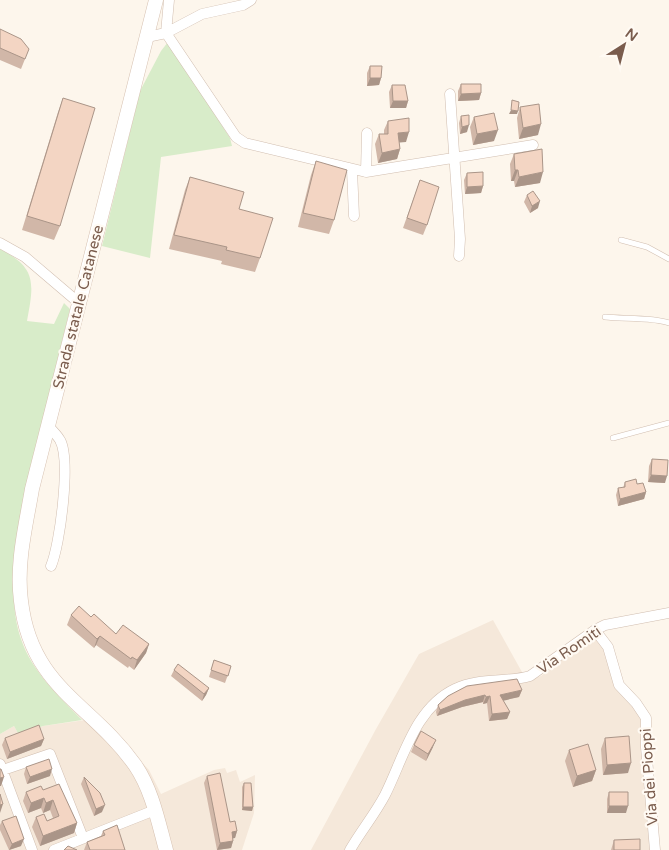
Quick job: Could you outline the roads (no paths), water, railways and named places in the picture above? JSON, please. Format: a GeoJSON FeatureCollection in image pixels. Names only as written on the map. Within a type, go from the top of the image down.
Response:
{"type":"FeatureCollection","features":[{"type":"Feature","properties":{"kind":"main road","name":"Strada statale Catanese"},"geometry":{"type":"LineString","coordinates":[[156,0],[48,426],[22,544],[20,583],[23,617],[34,650],[42,666],[66,696],[127,755],[145,782],[166,850]]}},
{"type":"Feature","properties":{"kind":"street"},"geometry":{"type":"LineString","coordinates":[[169,0],[166,33],[240,140],[352,170],[366,172],[533,146]]}},
{"type":"Feature","properties":{"kind":"street"},"geometry":{"type":"LineString","coordinates":[[147,37],[166,33],[202,14],[243,5],[251,0]]}},
{"type":"Feature","properties":{"kind":"street"},"geometry":{"type":"LineString","coordinates":[[450,94],[460,239],[459,256]]}},
{"type":"Feature","properties":{"kind":"street"},"geometry":{"type":"LineString","coordinates":[[366,172],[367,133]]}},
{"type":"Feature","properties":{"kind":"street"},"geometry":{"type":"LineString","coordinates":[[352,170],[354,216]]}},
{"type":"Feature","properties":{"kind":"street"},"geometry":{"type":"LineString","coordinates":[[0,243],[24,257],[79,303]]}},
{"type":"Feature","properties":{"kind":"street"},"geometry":{"type":"LineString","coordinates":[[48,426],[61,441],[64,467],[64,503],[54,559],[51,566]]}},
{"type":"Feature","properties":{"kind":"street","name":"Via Romiti"},"geometry":{"type":"LineString","coordinates":[[350,850],[385,795],[423,714],[454,689],[479,680],[520,679],[530,676],[595,630],[605,626],[669,613]]}},
{"type":"Feature","properties":{"kind":"street","name":"Via dei Pioppi"},"geometry":{"type":"LineString","coordinates":[[595,630],[608,647],[619,685],[636,703],[646,718],[646,747],[655,850]]}},
{"type":"Feature","properties":{"kind":"street"},"geometry":{"type":"LineString","coordinates":[[32,850],[1,768],[50,754],[83,838]]}},
{"type":"Feature","properties":{"kind":"street"},"geometry":{"type":"LineString","coordinates":[[54,850],[155,810]]}},
{"type":"Feature","properties":{"kind":"lane"},"geometry":{"type":"LineString","coordinates":[[621,240],[647,246],[669,259]]}},
{"type":"Feature","properties":{"kind":"lane"},"geometry":{"type":"LineString","coordinates":[[605,317],[639,320],[659,319],[669,323]]}},
{"type":"Feature","properties":{"kind":"lane"},"geometry":{"type":"LineString","coordinates":[[612,438],[669,423]]}}]}
